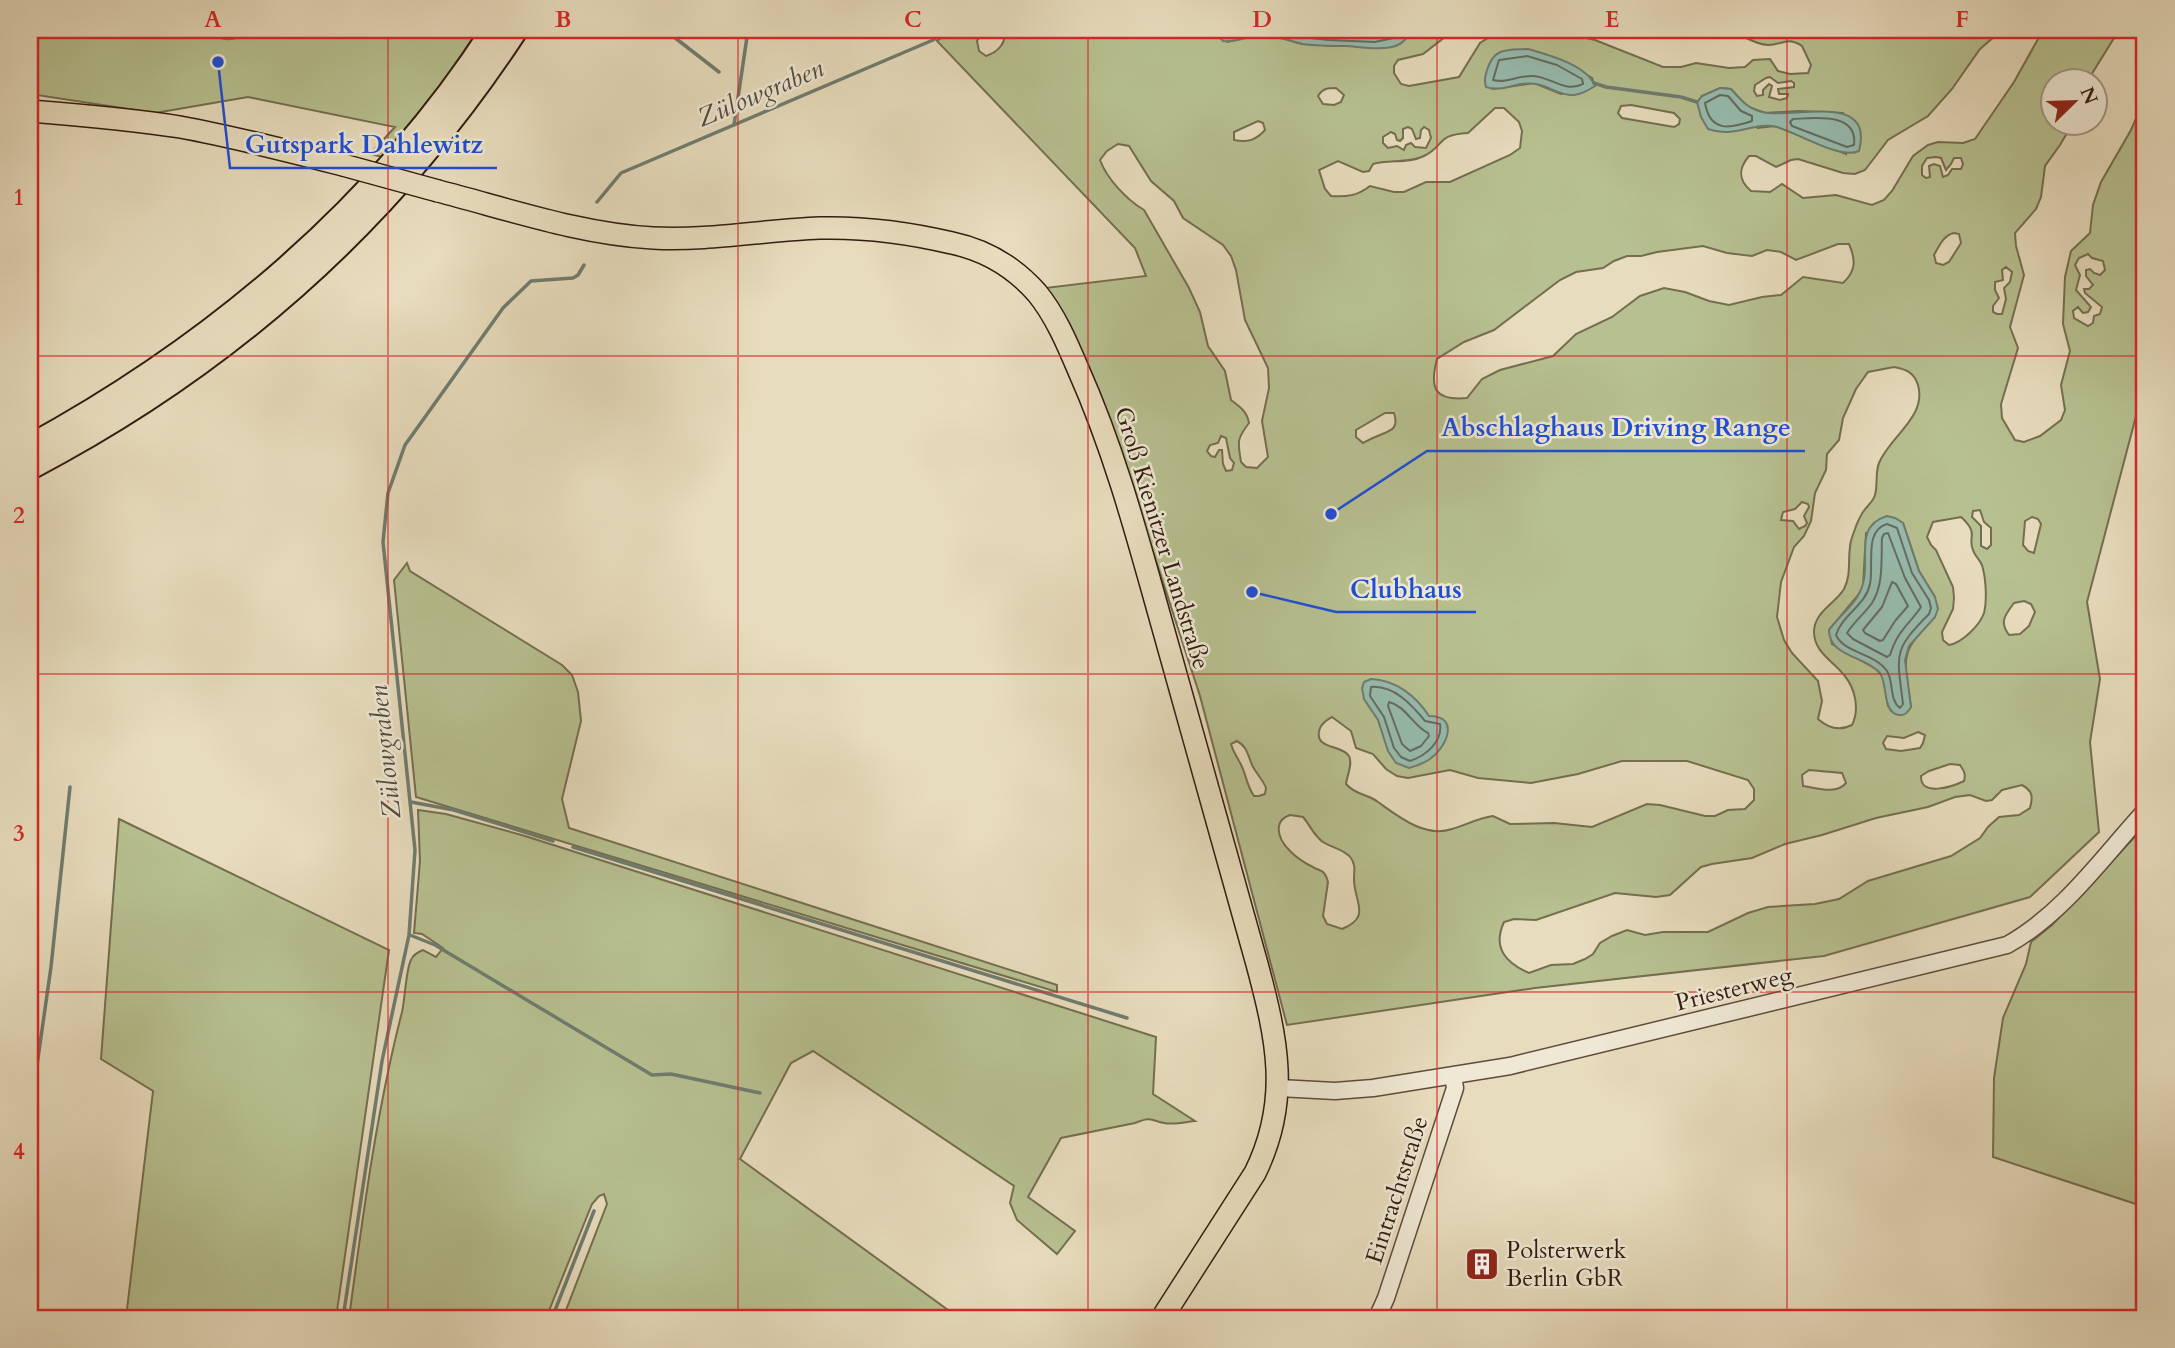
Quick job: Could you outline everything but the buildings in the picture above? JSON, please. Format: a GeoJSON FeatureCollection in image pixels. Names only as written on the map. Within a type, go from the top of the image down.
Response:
{"type":"FeatureCollection","features":[{"type":"Feature","properties":{"kind":"highway"},"geometry":{"type":"LineString","coordinates":[[30,447],[141,381],[261,293],[323,236],[390,166],[451,90],[494,30]]}},
{"type":"Feature","properties":{"kind":"highway"},"geometry":{"type":"LineString","coordinates":[[30,467],[152,397],[274,306],[335,248],[409,171],[466,100],[515,30]]}},
{"type":"Feature","properties":{"kind":"main road","name":"Groß Kienitzer Landstraße"},"geometry":{"type":"LineString","coordinates":[[30,111],[135,120],[254,142],[589,230],[631,236],[697,238],[823,228],[897,233],[938,240],[996,259],[1038,294],[1060,330],[1115,459],[1276,1040],[1279,1088],[1268,1142],[1255,1173],[1162,1318]]}},
{"type":"Feature","properties":{"kind":"street","name":"Priesterweg"},"geometry":{"type":"LineString","coordinates":[[1279,1088],[1335,1091],[1373,1088],[1537,1061],[2007,945],[2045,919],[2145,811]]}},
{"type":"Feature","properties":{"kind":"street","name":"Eintrachtstraße"},"geometry":{"type":"LineString","coordinates":[[1377,1318],[1455,1088],[1453,1075]]}},
{"type":"Feature","properties":{"kind":"green space"},"geometry":{"type":"Polygon","coordinates":[[[30,30],[478,30],[439,88],[382,157],[370,154],[395,127],[248,97],[155,113],[30,94],[30,30]]]}},
{"type":"Feature","properties":{"kind":"green space"},"geometry":{"type":"Polygon","coordinates":[[[952,30],[984,30],[977,41],[979,51],[986,56],[1001,46],[1004,39],[1003,30],[1213,30],[1228,42],[1252,35],[1270,35],[1302,44],[1346,46],[1408,30],[1454,30],[1423,54],[1398,60],[1394,73],[1401,84],[1409,86],[1459,77],[1480,43],[1507,30],[1551,30],[1595,40],[1663,67],[1681,67],[1696,63],[1729,68],[1745,67],[1753,60],[1770,59],[1778,71],[1790,74],[1808,73],[1811,65],[1802,46],[1788,41],[1763,45],[1729,30],[2002,30],[1980,49],[1952,89],[1928,116],[1888,140],[1865,170],[1855,174],[1843,173],[1798,159],[1776,167],[1756,156],[1749,156],[1741,170],[1742,179],[1751,191],[1770,192],[1782,184],[1803,198],[1836,195],[1872,205],[1884,200],[1913,156],[1928,145],[1938,142],[1963,143],[1975,139],[2014,82],[2043,30],[2119,30],[2097,66],[2038,66],[2038,136],[2065,136],[2045,166],[2041,197],[2036,209],[2015,233],[2024,275],[2010,327],[2018,348],[2001,404],[2002,418],[2015,440],[2024,442],[2040,436],[2061,420],[2065,410],[2061,385],[2070,351],[2063,324],[2065,277],[2071,251],[2090,233],[2093,205],[2101,182],[2131,130],[2145,98],[2145,382],[2087,602],[2100,679],[2090,742],[2099,832],[2030,897],[1824,956],[1535,988],[1287,1025],[1200,696],[1112,426],[1045,288],[1146,276],[1135,248],[937,41],[952,30]],[[1559,59],[1492,89],[1534,83],[1561,94],[1595,86],[1592,78],[1559,59]],[[1770,77],[1755,85],[1757,96],[1763,95],[1763,90],[1769,84],[1772,86],[1769,97],[1780,100],[1787,98],[1788,94],[1779,94],[1778,89],[1794,87],[1794,83],[1778,83],[1770,77]],[[1336,88],[1322,91],[1318,96],[1323,104],[1334,105],[1341,102],[1344,95],[1336,88]],[[1720,88],[1702,96],[1758,128],[1775,126],[1846,154],[1843,113],[1765,113],[1746,106],[1731,89],[1720,88]],[[1631,105],[1621,106],[1618,113],[1622,118],[1674,127],[1679,124],[1680,119],[1674,113],[1631,105]],[[1495,108],[1468,133],[1450,136],[1424,156],[1373,164],[1369,171],[1363,172],[1338,161],[1319,170],[1325,189],[1331,196],[1342,196],[1356,194],[1370,186],[1404,192],[1426,182],[1450,182],[1520,148],[1522,131],[1519,122],[1504,108],[1495,108]],[[1258,121],[1234,132],[1234,140],[1255,138],[1265,130],[1263,123],[1258,121]],[[1408,127],[1403,129],[1403,138],[1400,141],[1391,132],[1383,137],[1383,143],[1388,148],[1397,146],[1404,150],[1406,145],[1411,143],[1415,147],[1426,148],[1431,138],[1429,130],[1424,127],[1420,138],[1416,139],[1412,129],[1408,127]],[[1118,144],[1100,160],[1107,174],[1124,195],[1144,210],[1189,288],[1200,312],[1208,346],[1225,371],[1231,400],[1247,415],[1249,423],[1239,441],[1241,462],[1246,467],[1257,468],[1268,457],[1262,421],[1269,388],[1268,368],[1245,320],[1231,256],[1223,245],[1183,218],[1174,201],[1151,181],[1129,146],[1118,144]],[[1927,158],[1922,166],[1922,175],[1930,177],[1929,166],[1934,164],[1940,166],[1943,177],[1948,175],[1952,169],[1961,169],[1961,158],[1954,158],[1946,170],[1941,158],[1927,158]],[[1959,234],[1947,236],[1934,255],[1936,263],[1943,265],[1949,262],[1961,243],[1959,234]],[[1838,244],[1796,260],[1781,252],[1767,250],[1752,256],[1703,246],[1627,256],[1603,268],[1576,272],[1560,280],[1494,330],[1464,342],[1437,359],[1434,378],[1437,391],[1448,397],[1467,398],[1482,379],[1500,370],[1553,356],[1576,334],[1612,317],[1640,296],[1664,288],[1729,305],[1781,295],[1803,277],[1843,283],[1854,265],[1849,244],[1838,244]],[[2088,254],[2079,258],[2075,265],[2080,275],[2076,290],[2091,307],[2088,312],[2083,313],[2078,307],[2073,311],[2074,318],[2088,326],[2093,323],[2094,316],[2100,314],[2102,307],[2085,293],[2084,289],[2093,285],[2086,276],[2086,270],[2090,269],[2100,275],[2105,270],[2103,261],[2088,254]],[[2006,267],[2002,270],[2003,280],[1995,282],[1999,298],[1993,306],[1993,312],[2002,314],[2006,299],[2004,288],[2010,282],[2012,272],[2006,267]],[[1894,367],[1868,372],[1856,389],[1843,418],[1839,440],[1827,454],[1826,470],[1815,493],[1811,521],[1804,536],[1794,547],[1781,582],[1777,617],[1784,640],[1792,653],[1818,681],[1822,701],[1818,719],[1826,725],[1839,728],[1852,725],[1856,712],[1855,699],[1848,680],[1817,645],[1815,625],[1821,614],[1844,589],[1851,539],[1861,515],[1875,495],[1879,463],[1913,417],[1917,407],[1918,385],[1914,377],[1905,370],[1894,367]],[[1385,413],[1356,430],[1356,437],[1363,443],[1393,428],[1396,422],[1394,413],[1385,413]],[[1221,436],[1218,443],[1210,445],[1207,451],[1215,457],[1219,450],[1222,450],[1226,471],[1232,470],[1234,463],[1230,458],[1226,438],[1221,436]],[[1802,502],[1795,509],[1783,512],[1781,520],[1793,521],[1799,529],[1805,526],[1807,523],[1804,516],[1808,504],[1802,502]],[[1980,510],[1973,511],[1972,517],[1981,526],[1981,546],[1987,549],[1991,545],[1991,528],[1984,522],[1980,510]],[[1961,517],[1933,522],[1927,537],[1936,550],[1953,587],[1953,609],[1942,632],[1943,640],[1949,645],[1954,644],[1975,628],[1984,613],[1986,591],[1982,566],[1972,546],[1972,531],[1961,517]],[[2032,517],[2025,521],[2023,545],[2034,553],[2041,524],[2038,519],[2032,517]],[[1903,523],[1866,533],[1863,586],[1829,630],[1832,644],[1876,669],[1883,677],[1888,706],[1911,707],[1907,657],[1915,640],[1935,617],[1935,597],[1919,571],[1903,523]],[[2024,601],[2014,603],[2004,622],[2009,635],[2020,634],[2029,626],[2035,612],[2031,604],[2024,601]],[[1332,717],[1320,728],[1320,740],[1349,756],[1346,784],[1404,820],[1432,831],[1452,829],[1493,816],[1510,824],[1554,823],[1592,827],[1647,804],[1715,816],[1728,810],[1745,809],[1754,800],[1754,789],[1748,780],[1687,761],[1622,761],[1578,774],[1531,783],[1478,778],[1450,770],[1408,778],[1397,776],[1386,769],[1373,754],[1356,748],[1351,731],[1332,717]],[[1918,732],[1904,738],[1887,736],[1883,743],[1886,749],[1901,751],[1920,748],[1925,735],[1918,732]],[[1237,741],[1231,744],[1254,796],[1265,794],[1265,785],[1243,746],[1237,741]],[[1950,764],[1921,776],[1922,782],[1938,789],[1964,781],[1965,776],[1960,765],[1950,764]],[[1809,770],[1802,775],[1803,786],[1832,790],[1846,783],[1842,773],[1809,770]],[[2022,785],[2002,790],[1992,800],[1986,801],[1970,795],[1955,797],[1928,807],[1876,818],[1785,844],[1752,858],[1701,867],[1670,895],[1656,897],[1615,893],[1536,920],[1514,919],[1504,922],[1500,940],[1503,954],[1529,973],[1551,965],[1573,964],[1585,959],[1593,954],[1600,943],[1627,930],[1645,935],[1663,932],[1708,932],[1748,913],[1768,907],[1815,904],[1839,899],[1868,881],[1951,856],[1980,838],[1999,817],[2019,815],[2030,808],[2032,801],[2030,792],[2022,785]],[[1290,815],[1280,824],[1281,839],[1296,856],[1322,871],[1328,882],[1323,916],[1327,924],[1342,929],[1357,919],[1359,914],[1351,858],[1320,840],[1303,817],[1290,815]]]}},
{"type":"Feature","properties":{"kind":"green space"},"geometry":{"type":"Polygon","coordinates":[[[407,563],[410,571],[562,665],[572,675],[578,692],[581,721],[562,799],[569,828],[1057,985],[1057,992],[416,797],[394,580],[407,563]]]}},
{"type":"Feature","properties":{"kind":"green space"},"geometry":{"type":"Polygon","coordinates":[[[418,810],[446,814],[525,836],[1156,1037],[1153,1094],[1195,1121],[1168,1124],[1148,1119],[1061,1138],[1028,1197],[1075,1231],[1057,1254],[1017,1220],[1010,1203],[1014,1186],[813,1051],[791,1063],[740,1159],[948,1310],[942,1318],[563,1318],[607,1204],[604,1194],[592,1204],[546,1318],[349,1318],[377,1126],[402,1012],[409,964],[416,954],[423,950],[436,957],[443,948],[422,934],[414,933],[420,861],[418,810]]]}},
{"type":"Feature","properties":{"kind":"green space"},"geometry":{"type":"Polygon","coordinates":[[[119,819],[389,950],[336,1318],[126,1318],[153,1091],[101,1059],[119,819]]]}},
{"type":"Feature","properties":{"kind":"green space"},"geometry":{"type":"Polygon","coordinates":[[[2145,826],[2145,1207],[1993,1157],[1994,1078],[2003,1018],[2026,964],[2031,942],[2052,925],[2145,826]]]}},
{"type":"Feature","properties":{"kind":"water"},"geometry":{"type":"Polygon","coordinates":[[[209,30],[252,30],[251,34],[223,39],[209,30]]]}},
{"type":"Feature","properties":{"kind":"water"},"geometry":{"type":"Polygon","coordinates":[[[1213,30],[1409,31],[1400,44],[1373,48],[1303,44],[1265,34],[1223,41],[1213,30]]]}},
{"type":"Feature","properties":{"kind":"water"},"geometry":{"type":"Polygon","coordinates":[[[1528,49],[1576,67],[1591,79],[1595,86],[1574,95],[1530,83],[1499,88],[1486,87],[1486,75],[1493,57],[1502,51],[1528,49]]]}},
{"type":"Feature","properties":{"kind":"water"},"geometry":{"type":"Polygon","coordinates":[[[1720,88],[1731,89],[1748,106],[1762,112],[1843,114],[1855,120],[1861,132],[1859,151],[1851,153],[1830,149],[1777,127],[1760,126],[1727,132],[1708,129],[1697,102],[1702,96],[1720,88]]]}},
{"type":"Feature","properties":{"kind":"water"},"geometry":{"type":"Polygon","coordinates":[[[1887,516],[1903,523],[1919,571],[1935,597],[1938,609],[1935,617],[1909,646],[1905,660],[1911,707],[1901,715],[1890,709],[1880,673],[1835,646],[1829,630],[1860,593],[1865,577],[1866,536],[1876,521],[1887,516]]]}},
{"type":"Feature","properties":{"kind":"water"},"geometry":{"type":"Polygon","coordinates":[[[1371,679],[1397,686],[1412,696],[1429,716],[1445,721],[1448,733],[1445,741],[1430,759],[1409,768],[1396,763],[1388,751],[1378,720],[1364,699],[1364,682],[1371,679]]]}},
{"type":"Feature","properties":{"kind":"waterway"},"geometry":{"type":"LineString","coordinates":[[665,30],[719,72]]}},
{"type":"Feature","properties":{"kind":"waterway"},"geometry":{"type":"LineString","coordinates":[[734,125],[748,30]]}},
{"type":"Feature","properties":{"kind":"waterway","name":"Zülowgraben"},"geometry":{"type":"LineString","coordinates":[[597,202],[621,173],[933,40],[947,30]]}},
{"type":"Feature","properties":{"kind":"waterway"},"geometry":{"type":"LineString","coordinates":[[1594,83],[1697,102]]}},
{"type":"Feature","properties":{"kind":"waterway","name":"Zülowgraben"},"geometry":{"type":"LineString","coordinates":[[343,1318],[382,1061],[409,935],[415,850],[383,542],[388,493],[405,445],[503,308],[531,281],[573,278],[584,265]]}},
{"type":"Feature","properties":{"kind":"waterway"},"geometry":{"type":"LineString","coordinates":[[30,1114],[51,967],[70,787]]}},
{"type":"Feature","properties":{"kind":"waterway"},"geometry":{"type":"LineString","coordinates":[[411,802],[454,810],[553,841]]}},
{"type":"Feature","properties":{"kind":"waterway"},"geometry":{"type":"LineString","coordinates":[[573,847],[1127,1018]]}},
{"type":"Feature","properties":{"kind":"waterway"},"geometry":{"type":"LineString","coordinates":[[410,935],[435,945],[652,1075],[671,1074],[760,1093]]}},
{"type":"Feature","properties":{"kind":"waterway"},"geometry":{"type":"LineString","coordinates":[[552,1318],[594,1211]]}},
{"type":"Feature","properties":{"kind":"waterway"},"geometry":{"type":"LineString","coordinates":[[866,1318],[871,1311]]}},
{"type":"Feature","properties":{"kind":"place","name":"Gutspark Dahlewitz"},"geometry":{"type":"Point","coordinates":[218,62]}},
{"type":"Feature","properties":{"kind":"place","name":"Abschlaghaus Driving Range"},"geometry":{"type":"Point","coordinates":[1331,514]}},
{"type":"Feature","properties":{"kind":"place","name":"Clubhaus"},"geometry":{"type":"Point","coordinates":[1252,592]}},
{"type":"Feature","properties":{"kind":"place","name":"Polsterwerk Berlin GbR"},"geometry":{"type":"Point","coordinates":[1482,1264]}}]}
